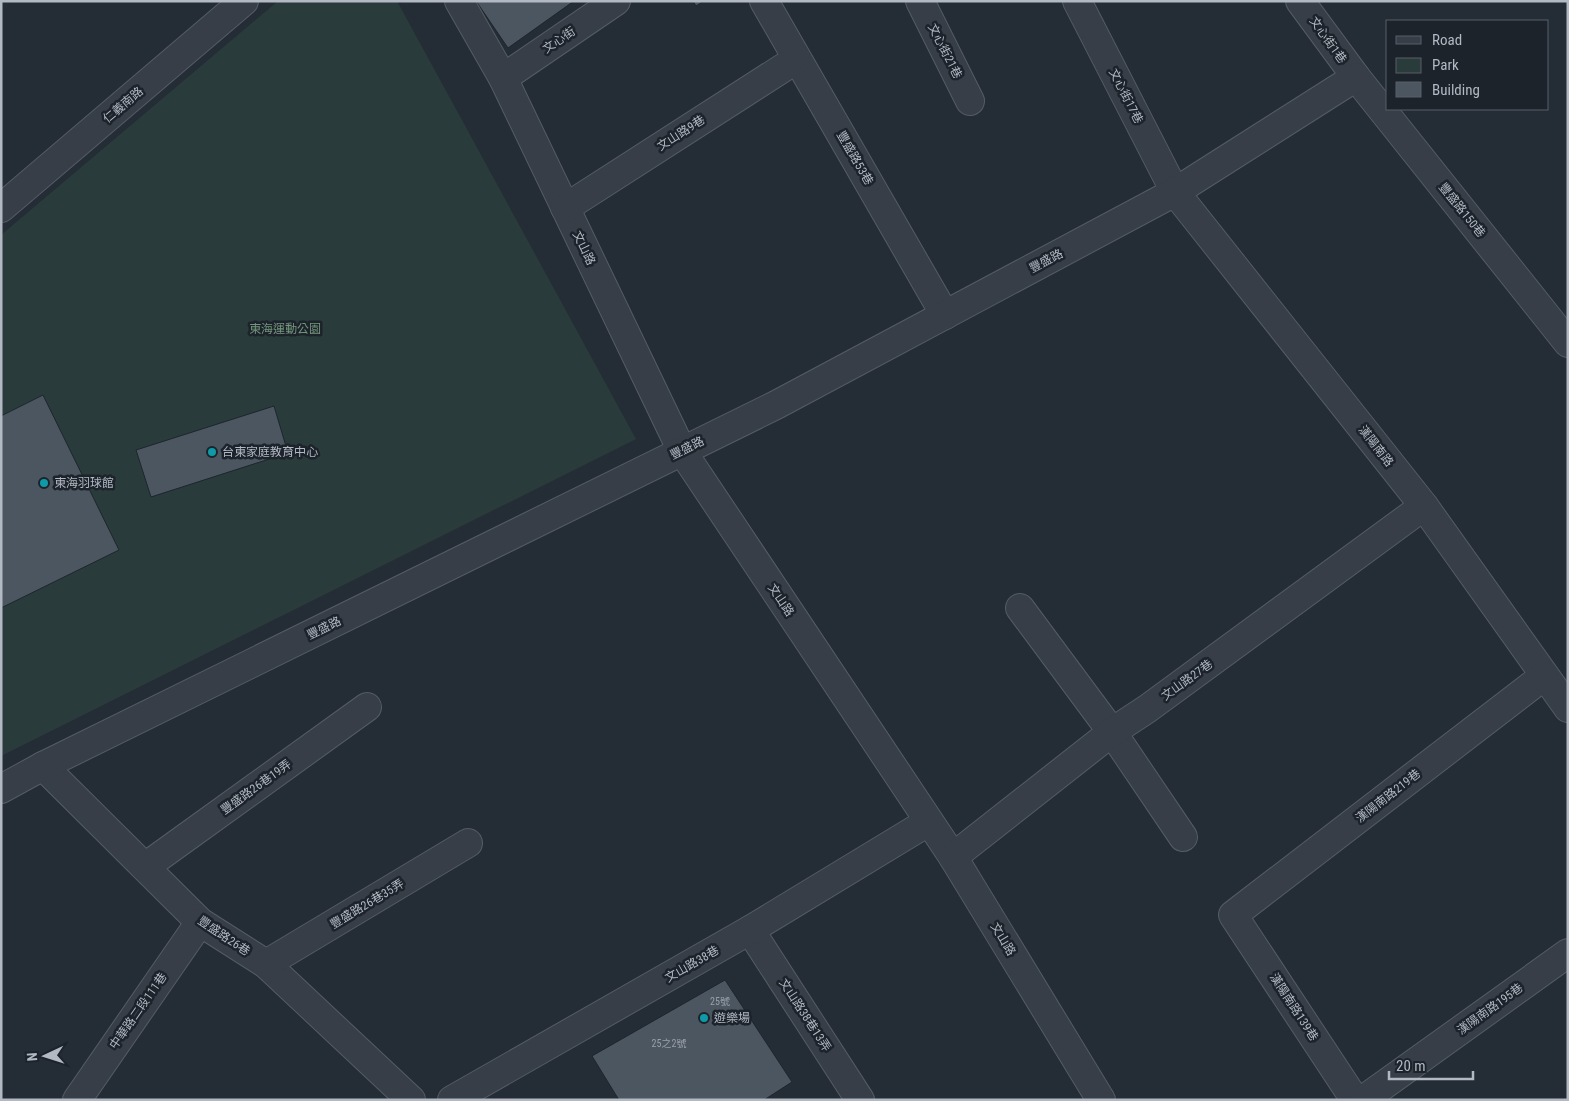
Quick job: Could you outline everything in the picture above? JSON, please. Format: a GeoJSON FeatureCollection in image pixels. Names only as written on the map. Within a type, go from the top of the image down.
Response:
{"type":"FeatureCollection","features":[{"type":"Feature","properties":{"kind":"street","name":"仁義南路"},"geometry":{"type":"LineString","coordinates":[[1,208],[244,1]]}},
{"type":"Feature","properties":{"kind":"street","name":"文山路"},"geometry":{"type":"LineString","coordinates":[[459,1],[503,78],[682,451],[953,858],[1101,1100]]}},
{"type":"Feature","properties":{"kind":"street","name":"文心街"},"geometry":{"type":"LineString","coordinates":[[503,78],[616,1]]}},
{"type":"Feature","properties":{"kind":"street","name":"豐盛路53巷"},"geometry":{"type":"LineString","coordinates":[[764,1],[945,315]]}},
{"type":"Feature","properties":{"kind":"street","name":"文心街21巷"},"geometry":{"type":"LineString","coordinates":[[920,1],[970,101]]}},
{"type":"Feature","properties":{"kind":"street","name":"文心街17巷"},"geometry":{"type":"LineString","coordinates":[[1077,1],[1175,192]]}},
{"type":"Feature","properties":{"kind":"street","name":"文心街1巷"},"geometry":{"type":"LineString","coordinates":[[1300,1],[1356,78]]}},
{"type":"Feature","properties":{"kind":"street","name":"文山路9巷"},"geometry":{"type":"LineString","coordinates":[[565,208],[797,59]]}},
{"type":"Feature","properties":{"kind":"street","name":"豐盛路"},"geometry":{"type":"LineString","coordinates":[[3,784],[776,404],[1175,192],[1356,78]]}},
{"type":"Feature","properties":{"kind":"street","name":"豐盛路150巷"},"geometry":{"type":"LineString","coordinates":[[1356,78],[1568,343]]}},
{"type":"Feature","properties":{"kind":"street","name":"漢陽南路"},"geometry":{"type":"LineString","coordinates":[[1175,192],[1424,506],[1568,708]]}},
{"type":"Feature","properties":{"kind":"street","name":"文山路27巷"},"geometry":{"type":"LineString","coordinates":[[953,858],[1112,732],[1155,703],[1424,506]]}},
{"type":"Feature","properties":{"kind":"street"},"geometry":{"type":"LineString","coordinates":[[1020,608],[1112,732],[1183,837]]}},
{"type":"Feature","properties":{"kind":"street","name":"漢陽南路219巷"},"geometry":{"type":"LineString","coordinates":[[1233,915],[1544,676]]}},
{"type":"Feature","properties":{"kind":"street","name":"豐盛路26巷19弄"},"geometry":{"type":"LineString","coordinates":[[145,866],[367,707]]}},
{"type":"Feature","properties":{"kind":"street","name":"豐盛路26巷"},"geometry":{"type":"LineString","coordinates":[[43,766],[200,922],[266,964],[411,1100]]}},
{"type":"Feature","properties":{"kind":"street","name":"文山路38巷"},"geometry":{"type":"LineString","coordinates":[[452,1100],[750,930],[928,822]]}},
{"type":"Feature","properties":{"kind":"street","name":"豐盛路26巷35弄"},"geometry":{"type":"LineString","coordinates":[[266,964],[468,843]]}},
{"type":"Feature","properties":{"kind":"street","name":"漢陽南路139巷"},"geometry":{"type":"LineString","coordinates":[[1233,915],[1355,1100]]}},
{"type":"Feature","properties":{"kind":"street","name":"中華路二段111巷"},"geometry":{"type":"LineString","coordinates":[[76,1100],[200,922]]}},
{"type":"Feature","properties":{"kind":"street","name":"文山路38巷13弄"},"geometry":{"type":"LineString","coordinates":[[750,930],[860,1100]]}},
{"type":"Feature","properties":{"kind":"street","name":"漢陽南路195巷"},"geometry":{"type":"LineString","coordinates":[[1363,1100],[1568,953]]}},
{"type":"Feature","properties":{"kind":"green space","name":"東海運動公園"},"geometry":{"type":"Polygon","coordinates":[[[278,1],[397,1],[636,439],[1,756],[1,235],[278,1]]]}},
{"type":"Feature","properties":{"kind":"building"},"geometry":{"type":"Polygon","coordinates":[[[476,1],[574,1],[508,48],[476,1]]]}},
{"type":"Feature","properties":{"kind":"building"},"geometry":{"type":"Polygon","coordinates":[[[693,1],[704,1],[696,6],[693,1]]]}},
{"type":"Feature","properties":{"kind":"building","name":"東海羽球館"},"geometry":{"type":"Polygon","coordinates":[[[43,395],[119,550],[1,608],[1,416],[43,395]]]}},
{"type":"Feature","properties":{"kind":"building","name":"台東家庭教育中心"},"geometry":{"type":"Polygon","coordinates":[[[274,406],[288,453],[151,497],[136,450],[274,406]]]}},
{"type":"Feature","properties":{"kind":"building","name":"遊樂場"},"geometry":{"type":"Polygon","coordinates":[[[725,980],[792,1082],[764,1100],[619,1100],[592,1056],[725,980]]]}},
{"type":"Feature","properties":{"kind":"place","name":"台東家庭教育中心"},"geometry":{"type":"Point","coordinates":[212,452]}},
{"type":"Feature","properties":{"kind":"place","name":"東海羽球館"},"geometry":{"type":"Point","coordinates":[44,483]}},
{"type":"Feature","properties":{"kind":"place","name":"遊樂場"},"geometry":{"type":"Point","coordinates":[704,1018]}}]}
